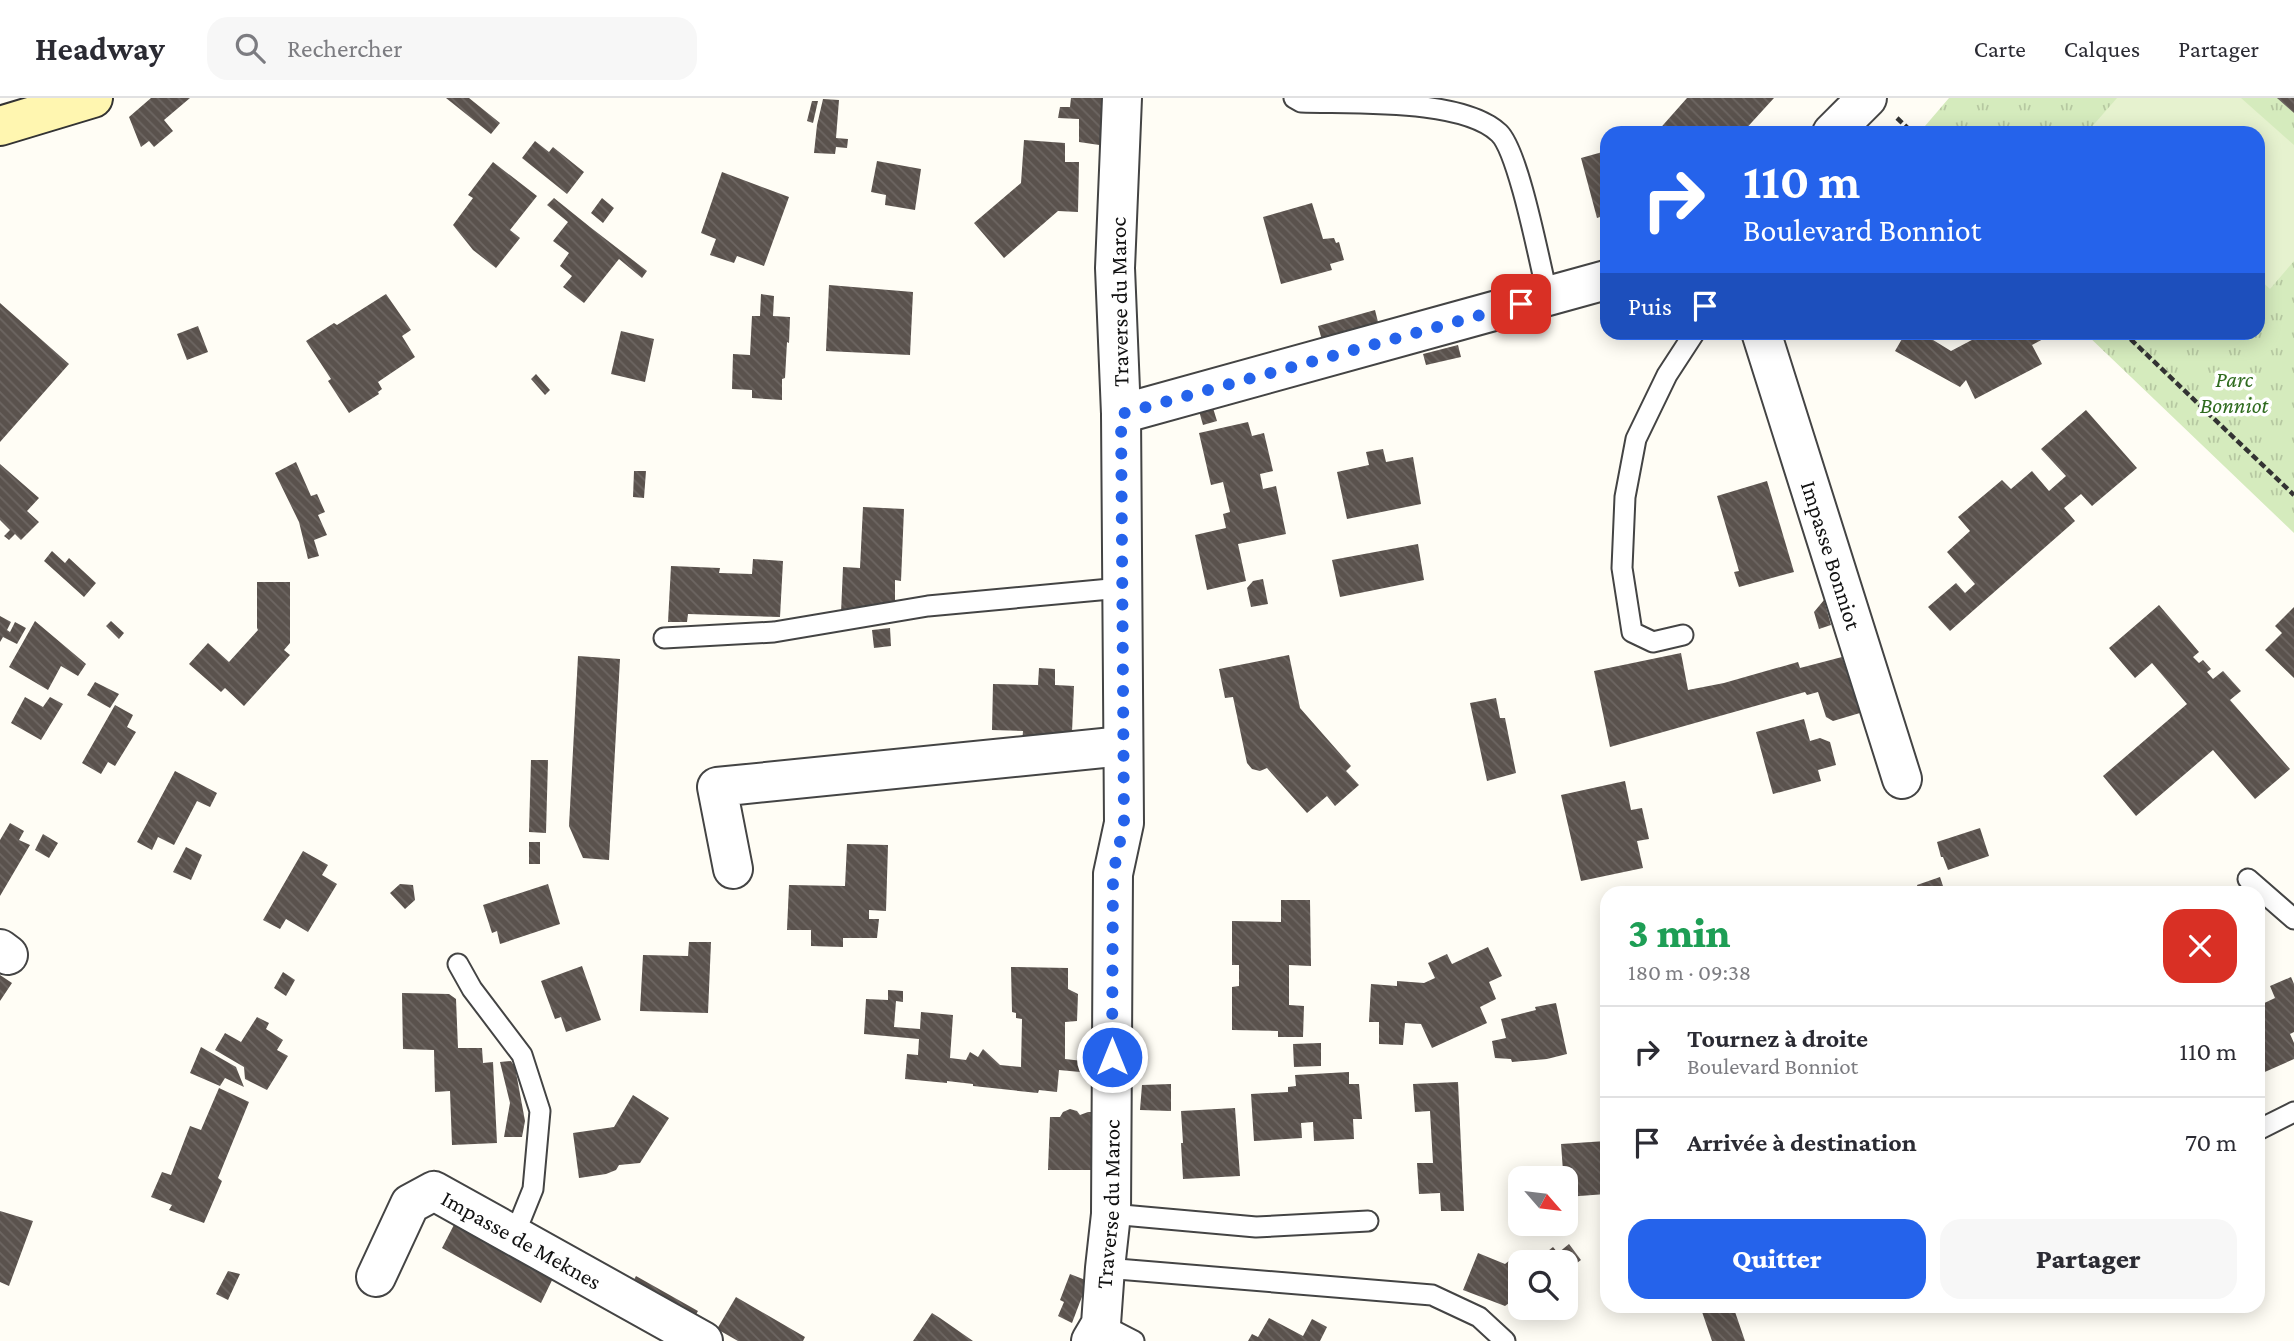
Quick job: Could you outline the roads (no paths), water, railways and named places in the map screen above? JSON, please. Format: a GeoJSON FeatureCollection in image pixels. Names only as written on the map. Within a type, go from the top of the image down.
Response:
{"type":"FeatureCollection","features":[{"type":"Feature","properties":{"kind":"main road"},"geometry":{"type":"LineString","coordinates":[[0,126],[93,98]]}},
{"type":"Feature","properties":{"kind":"street","name":"Traverse du Maroc"},"geometry":{"type":"LineString","coordinates":[[1109,1335],[1105,1268],[1111,1214],[1113,874],[1124,823],[1121,414],[1115,268],[1122,98]]}},
{"type":"Feature","properties":{"kind":"street"},"geometry":{"type":"LineString","coordinates":[[1839,126],[1867,98]]}},
{"type":"Feature","properties":{"kind":"street"},"geometry":{"type":"LineString","coordinates":[[1121,414],[1600,282]]}},
{"type":"Feature","properties":{"kind":"street","name":"Impasse Bonniot"},"geometry":{"type":"LineString","coordinates":[[1764,340],[1902,779]]}},
{"type":"Feature","properties":{"kind":"street"},"geometry":{"type":"LineString","coordinates":[[733,869],[717,787],[1123,746]]}},
{"type":"Feature","properties":{"kind":"street","name":"Impasse de Meknes"},"geometry":{"type":"LineString","coordinates":[[376,1277],[410,1204],[434,1191],[703,1341]]}},
{"type":"Feature","properties":{"kind":"lane"},"geometry":{"type":"LineString","coordinates":[[1294,98],[1301,102],[1434,106],[1474,118],[1501,134],[1517,167],[1548,297]]}},
{"type":"Feature","properties":{"kind":"lane"},"geometry":{"type":"LineString","coordinates":[[1684,635],[1653,642],[1632,632],[1622,568],[1625,497],[1636,439],[1667,375],[1690,340]]}},
{"type":"Feature","properties":{"kind":"lane"},"geometry":{"type":"LineString","coordinates":[[664,638],[774,632],[928,606],[1121,588]]}},
{"type":"Feature","properties":{"kind":"lane"},"geometry":{"type":"LineString","coordinates":[[2248,879],[2256,886]]}},
{"type":"Feature","properties":{"kind":"lane"},"geometry":{"type":"LineString","coordinates":[[2265,894],[2294,919]]}},
{"type":"Feature","properties":{"kind":"lane"},"geometry":{"type":"LineString","coordinates":[[458,964],[472,989],[522,1055],[540,1111],[533,1189],[514,1236]]}},
{"type":"Feature","properties":{"kind":"lane"},"geometry":{"type":"LineString","coordinates":[[2265,1126],[2294,1112]]}},
{"type":"Feature","properties":{"kind":"lane"},"geometry":{"type":"LineString","coordinates":[[1111,1214],[1256,1227],[1367,1221]]}},
{"type":"Feature","properties":{"kind":"lane"},"geometry":{"type":"LineString","coordinates":[[1105,1268],[1432,1295],[1479,1317],[1505,1341]]}},
{"type":"Feature","properties":{"kind":"park label","name":"Parc Bonniot"},"geometry":{"type":"Point","coordinates":[2234,392]}}]}
